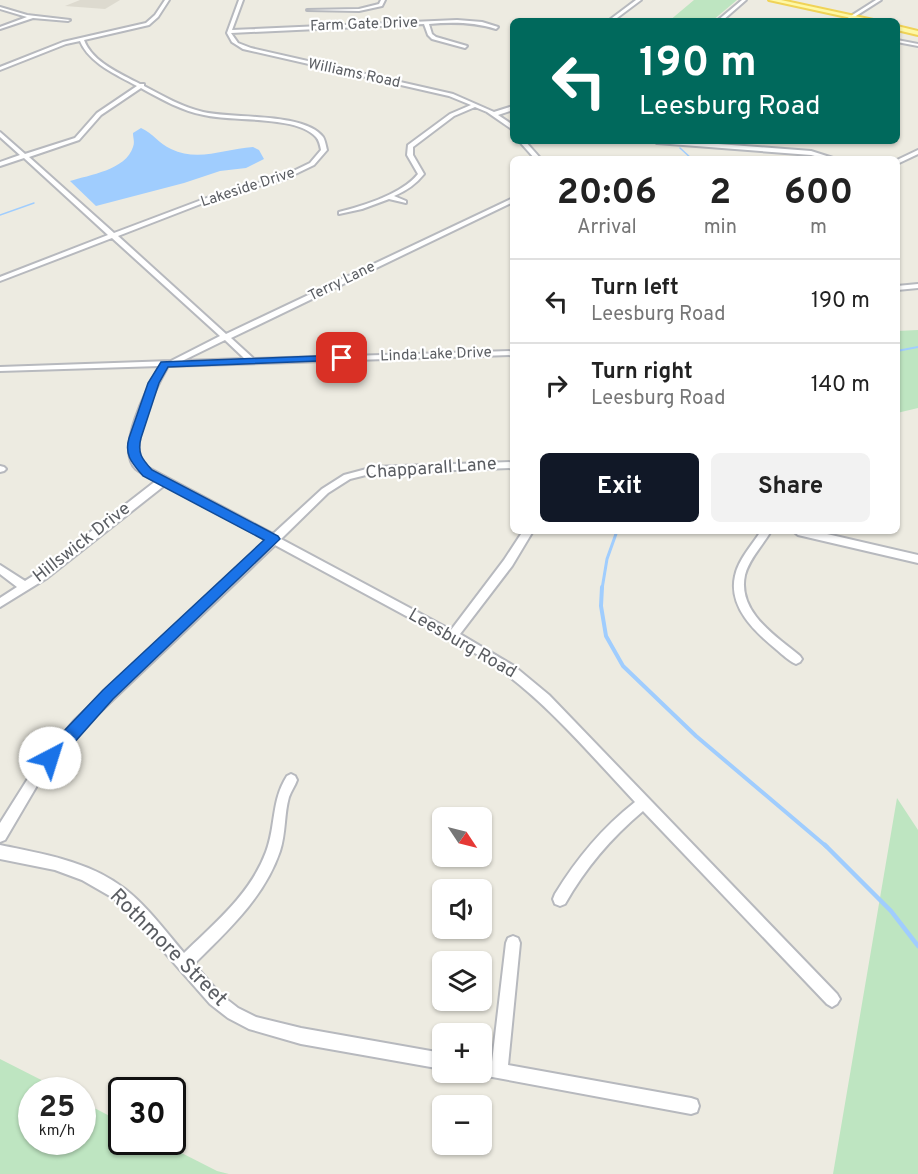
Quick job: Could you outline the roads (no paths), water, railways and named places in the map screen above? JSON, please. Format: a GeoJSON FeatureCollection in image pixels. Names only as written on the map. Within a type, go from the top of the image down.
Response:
{"type":"FeatureCollection","features":[{"type":"Feature","properties":{"kind":"main road"},"geometry":{"type":"LineString","coordinates":[[770,1],[847,18]]}},
{"type":"Feature","properties":{"kind":"main road"},"geometry":{"type":"LineString","coordinates":[[900,28],[918,31]]}},
{"type":"Feature","properties":{"kind":"street"},"geometry":{"type":"LineString","coordinates":[[0,69],[82,39],[147,24],[157,16],[167,0]]}},
{"type":"Feature","properties":{"kind":"street"},"geometry":{"type":"LineString","coordinates":[[230,31],[241,0]]}},
{"type":"Feature","properties":{"kind":"street"},"geometry":{"type":"LineString","coordinates":[[309,10],[368,9],[381,5],[383,0]]}},
{"type":"Feature","properties":{"kind":"street"},"geometry":{"type":"LineString","coordinates":[[614,18],[639,0]]}},
{"type":"Feature","properties":{"kind":"street"},"geometry":{"type":"LineString","coordinates":[[723,18],[744,0]]}},
{"type":"Feature","properties":{"kind":"street"},"geometry":{"type":"LineString","coordinates":[[853,18],[879,0]]}},
{"type":"Feature","properties":{"kind":"street"},"geometry":{"type":"LineString","coordinates":[[0,8],[31,17],[68,20]]}},
{"type":"Feature","properties":{"kind":"street"},"geometry":{"type":"LineString","coordinates":[[0,28],[31,17]]}},
{"type":"Feature","properties":{"kind":"street","name":"Farm Gate Drive"},"geometry":{"type":"LineString","coordinates":[[230,31],[468,21],[488,24],[496,28]]}},
{"type":"Feature","properties":{"kind":"street"},"geometry":{"type":"LineString","coordinates":[[426,22],[430,35],[434,38],[465,47]]}},
{"type":"Feature","properties":{"kind":"street","name":"Williams Road"},"geometry":{"type":"LineString","coordinates":[[230,31],[235,43],[258,52],[438,92],[476,105],[495,114],[510,126]]}},
{"type":"Feature","properties":{"kind":"street","name":"Lakeside Drive"},"geometry":{"type":"LineString","coordinates":[[82,39],[85,46],[101,63],[203,114],[270,119],[308,129],[321,139],[324,150],[312,164],[283,178],[222,194],[113,237]]}},
{"type":"Feature","properties":{"kind":"street"},"geometry":{"type":"LineString","coordinates":[[900,42],[918,45]]}},
{"type":"Feature","properties":{"kind":"street"},"geometry":{"type":"LineString","coordinates":[[0,164],[77,139],[99,114],[142,85]]}},
{"type":"Feature","properties":{"kind":"street"},"geometry":{"type":"LineString","coordinates":[[341,213],[360,209],[420,177],[421,171],[409,151],[412,144],[452,115],[476,105]]}},
{"type":"Feature","properties":{"kind":"street"},"geometry":{"type":"LineString","coordinates":[[495,114],[510,109]]}},
{"type":"Feature","properties":{"kind":"street"},"geometry":{"type":"LineString","coordinates":[[0,134],[252,361]]}},
{"type":"Feature","properties":{"kind":"street"},"geometry":{"type":"LineString","coordinates":[[525,144],[535,156]]}},
{"type":"Feature","properties":{"kind":"street"},"geometry":{"type":"LineString","coordinates":[[749,144],[822,156]]}},
{"type":"Feature","properties":{"kind":"street"},"geometry":{"type":"LineString","coordinates":[[900,161],[918,152]]}},
{"type":"Feature","properties":{"kind":"street"},"geometry":{"type":"LineString","coordinates":[[388,196],[404,202]]}},
{"type":"Feature","properties":{"kind":"street","name":"Terry Lane"},"geometry":{"type":"LineString","coordinates":[[168,364],[510,201]]}},
{"type":"Feature","properties":{"kind":"street"},"geometry":{"type":"LineString","coordinates":[[0,279],[113,237]]}},
{"type":"Feature","properties":{"kind":"street"},"geometry":{"type":"LineString","coordinates":[[900,288],[918,286]]}},
{"type":"Feature","properties":{"kind":"street","name":"Linda Lake Drive"},"geometry":{"type":"LineString","coordinates":[[0,369],[510,353]]}},
{"type":"Feature","properties":{"kind":"street","name":"Leesburg Road"},"geometry":{"type":"LineString","coordinates":[[168,364],[153,383],[133,446],[135,459],[140,466],[163,481],[486,654],[523,679],[545,699],[832,999]]}},
{"type":"Feature","properties":{"kind":"street","name":"Chapparall Lane"},"geometry":{"type":"LineString","coordinates":[[0,835],[38,774],[78,725],[325,491],[341,480],[360,473],[388,468],[510,465]]}},
{"type":"Feature","properties":{"kind":"street","name":"Hillswick Drive"},"geometry":{"type":"LineString","coordinates":[[0,603],[25,588],[163,481]]}},
{"type":"Feature","properties":{"kind":"street"},"geometry":{"type":"LineString","coordinates":[[452,636],[501,572],[526,534]]}},
{"type":"Feature","properties":{"kind":"street"},"geometry":{"type":"LineString","coordinates":[[764,534],[741,574],[739,591],[750,617],[796,659]]}},
{"type":"Feature","properties":{"kind":"street"},"geometry":{"type":"LineString","coordinates":[[810,534],[918,560]]}},
{"type":"Feature","properties":{"kind":"street"},"geometry":{"type":"LineString","coordinates":[[0,569],[25,588]]}},
{"type":"Feature","properties":{"kind":"street"},"geometry":{"type":"LineString","coordinates":[[184,964],[252,892],[273,852],[282,795],[291,780]]}},
{"type":"Feature","properties":{"kind":"street"},"geometry":{"type":"LineString","coordinates":[[560,899],[576,869],[594,845],[644,802]]}},
{"type":"Feature","properties":{"kind":"street","name":"Rothmore Street"},"geometry":{"type":"LineString","coordinates":[[0,852],[55,863],[98,880],[120,894],[215,999],[233,1013],[254,1024],[301,1036],[432,1059]]}},
{"type":"Feature","properties":{"kind":"street"},"geometry":{"type":"LineString","coordinates":[[499,1071],[513,943]]}},
{"type":"Feature","properties":{"kind":"street"},"geometry":{"type":"LineString","coordinates":[[492,1070],[691,1106]]}},
{"type":"Feature","properties":{"kind":"water"},"geometry":{"type":"Polygon","coordinates":[[[141,128],[167,147],[181,153],[201,155],[253,147],[259,150],[264,159],[246,168],[220,171],[96,206],[70,181],[96,174],[123,161],[133,147],[133,133],[141,128]]]}},
{"type":"Feature","properties":{"kind":"waterway"},"geometry":{"type":"LineString","coordinates":[[680,148],[689,156]]}},
{"type":"Feature","properties":{"kind":"waterway"},"geometry":{"type":"LineString","coordinates":[[0,215],[34,203]]}},
{"type":"Feature","properties":{"kind":"waterway"},"geometry":{"type":"LineString","coordinates":[[900,350],[918,347]]}},
{"type":"Feature","properties":{"kind":"waterway"},"geometry":{"type":"LineString","coordinates":[[602,589],[607,559],[616,534]]}},
{"type":"Feature","properties":{"kind":"waterway"},"geometry":{"type":"LineString","coordinates":[[602,587],[601,606],[606,636],[623,666],[696,736],[827,847]]}},
{"type":"Feature","properties":{"kind":"waterway"},"geometry":{"type":"LineString","coordinates":[[827,847],[891,911],[918,946]]}}]}
